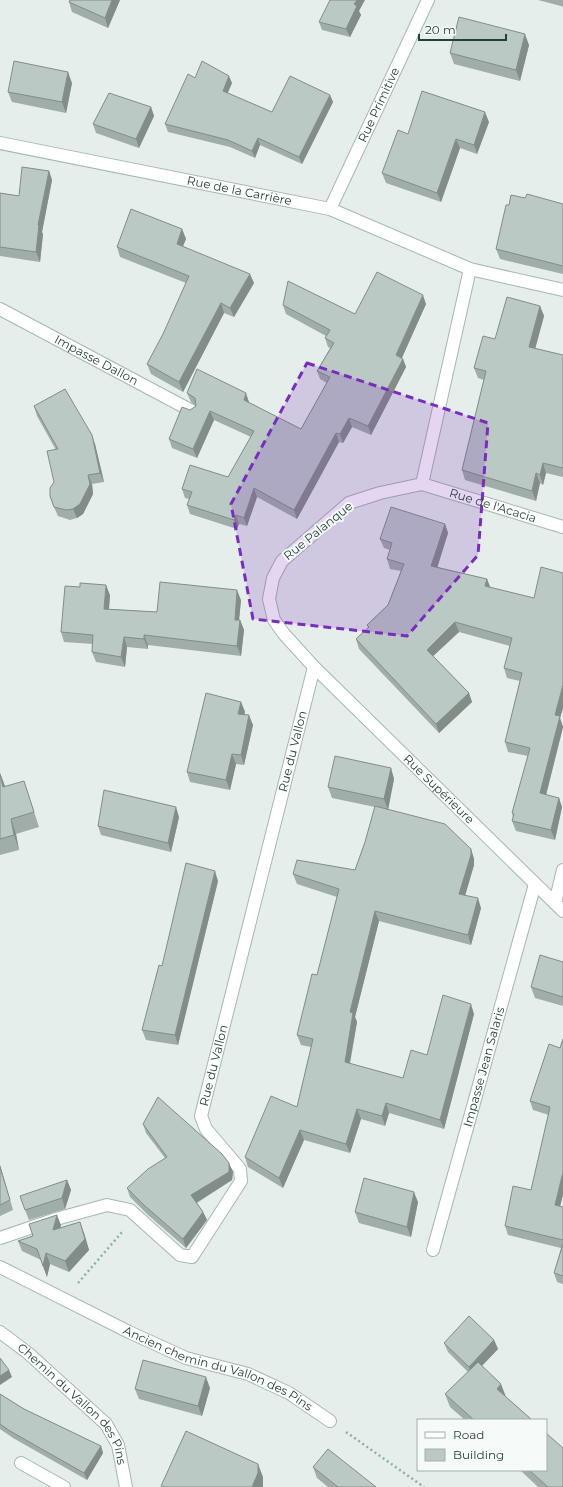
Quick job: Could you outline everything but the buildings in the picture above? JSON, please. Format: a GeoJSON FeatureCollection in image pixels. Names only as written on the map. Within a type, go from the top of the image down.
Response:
{"type":"FeatureCollection","features":[{"type":"Feature","properties":{"kind":"street","name":"Rue Primitive"},"geometry":{"type":"LineString","coordinates":[[330,209],[428,0]]}},
{"type":"Feature","properties":{"kind":"street","name":"Rue de la Carrière"},"geometry":{"type":"LineString","coordinates":[[0,143],[330,209],[470,269],[563,290]]}},
{"type":"Feature","properties":{"kind":"street"},"geometry":{"type":"LineString","coordinates":[[422,484],[470,269]]}},
{"type":"Feature","properties":{"kind":"street","name":"Impasse Dallon"},"geometry":{"type":"LineString","coordinates":[[0,309],[192,411]]}},
{"type":"Feature","properties":{"kind":"street","name":"Rue de l'Acacia"},"geometry":{"type":"LineString","coordinates":[[422,484],[563,527]]}},
{"type":"Feature","properties":{"kind":"street","name":"Rue Palanque"},"geometry":{"type":"LineString","coordinates":[[314,666],[284,634],[274,620],[270,599],[274,578],[282,561],[349,503],[380,493],[422,484]]}},
{"type":"Feature","properties":{"kind":"street","name":"Rue Supérieure"},"geometry":{"type":"LineString","coordinates":[[314,666],[559,907]]}},
{"type":"Feature","properties":{"kind":"street","name":"Rue du Vallon"},"geometry":{"type":"LineString","coordinates":[[0,1238],[56,1219],[107,1205],[130,1210],[180,1255],[192,1257],[241,1181],[240,1169],[206,1129],[201,1116],[314,666]]}},
{"type":"Feature","properties":{"kind":"street"},"geometry":{"type":"LineString","coordinates":[[559,907],[563,870]]}},
{"type":"Feature","properties":{"kind":"street","name":"Impasse Jean Salaris"},"geometry":{"type":"LineString","coordinates":[[434,1250],[535,884]]}},
{"type":"Feature","properties":{"kind":"street","name":"Ancien chemin du Vallon des Pins"},"geometry":{"type":"LineString","coordinates":[[0,1267],[129,1332],[186,1358],[248,1374],[289,1393],[330,1421]]}},
{"type":"Feature","properties":{"kind":"street","name":"Chemin du Vallon des Pins"},"geometry":{"type":"LineString","coordinates":[[0,1332],[28,1353],[106,1424],[118,1445],[126,1487]]}},
{"type":"Feature","properties":{"kind":"street"},"geometry":{"type":"LineString","coordinates":[[21,1463],[64,1487]]}},
{"type":"Feature","properties":{"kind":"path"},"geometry":{"type":"LineString","coordinates":[[64,1299],[136,1215]]}},
{"type":"Feature","properties":{"kind":"path"},"geometry":{"type":"LineString","coordinates":[[330,1421],[424,1487]]}},
{"type":"Feature","properties":{"kind":"highlighted area"},"geometry":{"type":"Polygon","coordinates":[[[307,363],[488,423],[478,555],[407,636],[253,619],[231,504],[307,363]]]}}]}
